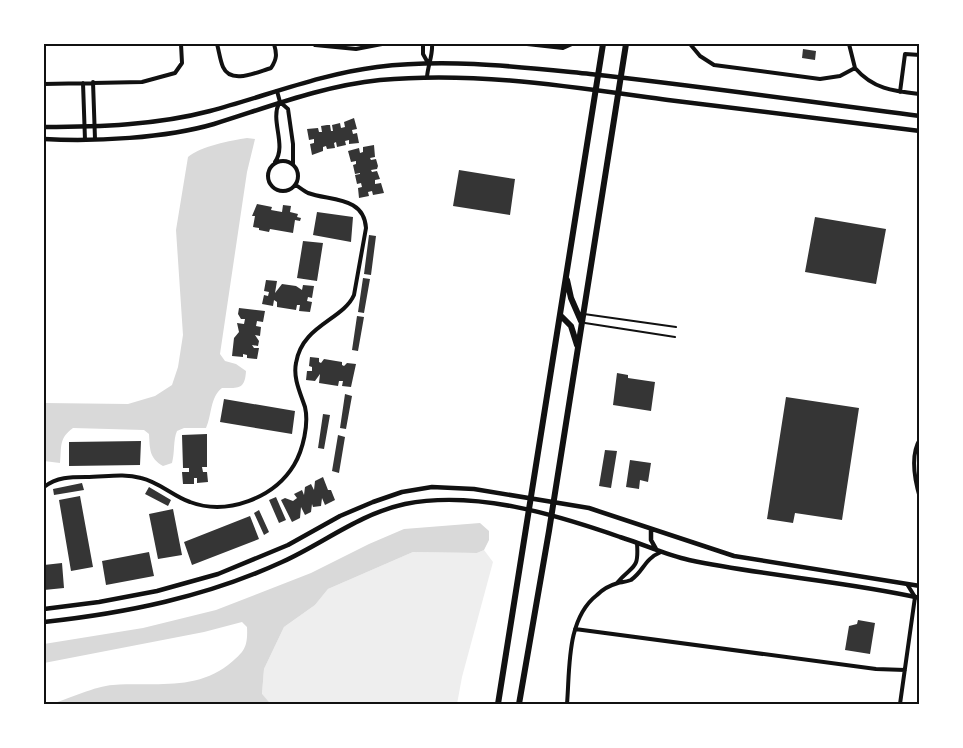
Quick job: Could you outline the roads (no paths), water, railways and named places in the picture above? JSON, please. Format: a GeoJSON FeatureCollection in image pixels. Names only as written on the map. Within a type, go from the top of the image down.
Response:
{"type":"FeatureCollection","features":[{"type":"Feature","properties":{"kind":"highway"},"geometry":{"type":"LineString","coordinates":[[498,705],[603,44]]}},
{"type":"Feature","properties":{"kind":"highway"},"geometry":{"type":"LineString","coordinates":[[519,705],[626,44]]}},
{"type":"Feature","properties":{"kind":"highway"},"geometry":{"type":"LineString","coordinates":[[567,277],[571,298],[582,322]]}},
{"type":"Feature","properties":{"kind":"highway"},"geometry":{"type":"LineString","coordinates":[[561,315],[572,326],[578,347]]}},
{"type":"Feature","properties":{"kind":"street"},"geometry":{"type":"LineString","coordinates":[[44,84],[142,82],[176,73],[183,58],[181,44]]}},
{"type":"Feature","properties":{"kind":"street"},"geometry":{"type":"LineString","coordinates":[[217,44],[223,68],[228,74],[236,77],[271,68],[277,53],[274,44]]}},
{"type":"Feature","properties":{"kind":"street"},"geometry":{"type":"LineString","coordinates":[[314,44],[356,49],[382,44]]}},
{"type":"Feature","properties":{"kind":"street"},"geometry":{"type":"LineString","coordinates":[[423,44],[423,54],[429,63]]}},
{"type":"Feature","properties":{"kind":"street"},"geometry":{"type":"LineString","coordinates":[[427,77],[433,54],[432,44]]}},
{"type":"Feature","properties":{"kind":"street"},"geometry":{"type":"LineString","coordinates":[[527,44],[563,48],[572,44]]}},
{"type":"Feature","properties":{"kind":"street"},"geometry":{"type":"LineString","coordinates":[[690,44],[700,56],[714,65],[820,79],[834,78],[855,68]]}},
{"type":"Feature","properties":{"kind":"street"},"geometry":{"type":"LineString","coordinates":[[849,44],[855,68],[876,86],[920,94]]}},
{"type":"Feature","properties":{"kind":"street"},"geometry":{"type":"LineString","coordinates":[[900,92],[905,54],[920,55]]}},
{"type":"Feature","properties":{"kind":"street"},"geometry":{"type":"LineString","coordinates":[[44,126],[95,126],[157,121],[208,111],[277,91],[377,67],[429,63],[514,66],[621,77],[920,116]]}},
{"type":"Feature","properties":{"kind":"street"},"geometry":{"type":"LineString","coordinates":[[44,139],[95,140],[159,134],[212,125],[280,102],[336,87],[379,80],[427,77],[513,80],[920,131]]}},
{"type":"Feature","properties":{"kind":"street"},"geometry":{"type":"LineString","coordinates":[[93,82],[95,140]]}},
{"type":"Feature","properties":{"kind":"street"},"geometry":{"type":"LineString","coordinates":[[83,83],[85,140]]}},
{"type":"Feature","properties":{"kind":"street"},"geometry":{"type":"LineString","coordinates":[[277,91],[280,102],[288,109],[290,116],[293,165],[299,175],[296,185],[288,191],[278,191],[268,180],[269,170],[278,158],[279,152],[275,110],[280,102]]}},
{"type":"Feature","properties":{"kind":"street"},"geometry":{"type":"LineString","coordinates":[[272,166],[281,161],[293,165]]}},
{"type":"Feature","properties":{"kind":"street"},"geometry":{"type":"LineString","coordinates":[[44,488],[52,481],[66,477],[131,476],[153,482],[197,504],[231,505],[266,494],[283,479],[296,461],[305,434],[306,417],[296,382],[296,362],[307,338],[351,301],[366,228],[365,219],[353,206],[341,199],[310,194],[296,185]]}},
{"type":"Feature","properties":{"kind":"street"},"geometry":{"type":"LineString","coordinates":[[920,439],[916,445],[915,461],[916,484],[920,498]]}},
{"type":"Feature","properties":{"kind":"street"},"geometry":{"type":"LineString","coordinates":[[44,609],[157,591],[218,574],[288,545],[340,516],[373,502],[402,492],[432,487],[474,489],[553,501],[612,514],[651,530],[734,556],[920,586]]}},
{"type":"Feature","properties":{"kind":"street"},"geometry":{"type":"LineString","coordinates":[[44,622],[101,616],[160,604],[222,587],[283,562],[377,512],[405,504],[455,499],[529,511],[584,525],[687,559],[917,598]]}},
{"type":"Feature","properties":{"kind":"street"},"geometry":{"type":"LineString","coordinates":[[651,530],[651,540],[656,549]]}},
{"type":"Feature","properties":{"kind":"street"},"geometry":{"type":"LineString","coordinates":[[567,705],[575,629],[583,612],[594,597],[617,583],[636,565],[637,543]]}},
{"type":"Feature","properties":{"kind":"street"},"geometry":{"type":"LineString","coordinates":[[617,583],[629,581],[637,575],[649,558],[663,551]]}},
{"type":"Feature","properties":{"kind":"street"},"geometry":{"type":"LineString","coordinates":[[900,705],[917,598],[906,583]]}},
{"type":"Feature","properties":{"kind":"street"},"geometry":{"type":"LineString","coordinates":[[575,629],[876,669],[905,670]]}},
{"type":"Feature","properties":{"kind":"lane"},"geometry":{"type":"LineString","coordinates":[[583,314],[676,327]]}},
{"type":"Feature","properties":{"kind":"lane"},"geometry":{"type":"LineString","coordinates":[[582,322],[675,337]]}}]}
